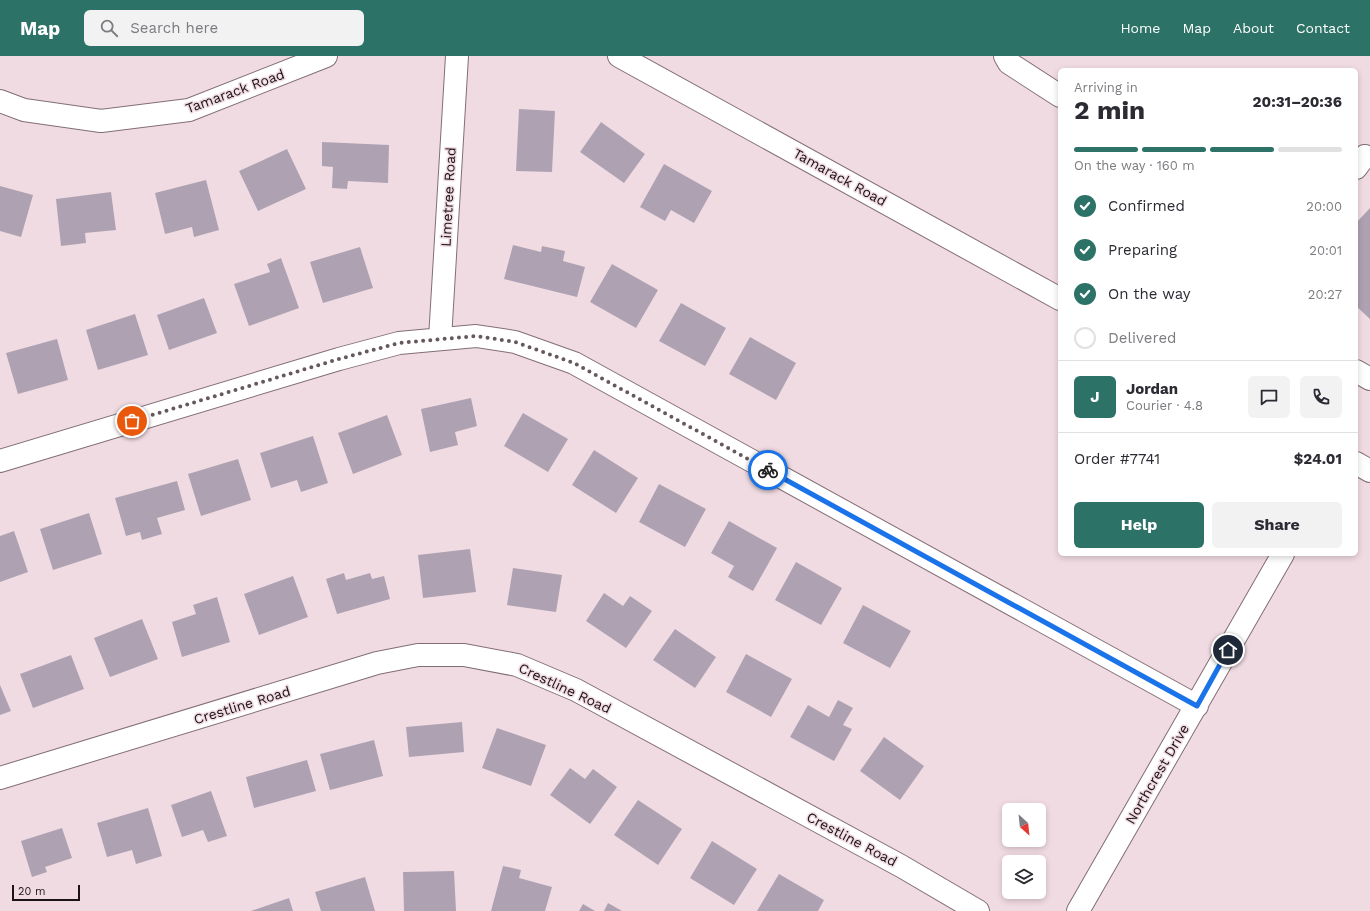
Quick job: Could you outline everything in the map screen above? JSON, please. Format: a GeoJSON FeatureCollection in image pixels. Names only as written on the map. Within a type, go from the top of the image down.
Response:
{"type":"FeatureCollection","features":[{"type":"Feature","properties":{"kind":"street","name":"Tamarack Road"},"geometry":{"type":"LineString","coordinates":[[0,101],[24,110],[101,121],[189,110],[326,56]]}},
{"type":"Feature","properties":{"kind":"street","name":"Limetree Road"},"geometry":{"type":"LineString","coordinates":[[440,339],[457,56]]}},
{"type":"Feature","properties":{"kind":"street","name":"Tamarack Road"},"geometry":{"type":"LineString","coordinates":[[619,56],[1058,298]]}},
{"type":"Feature","properties":{"kind":"street"},"geometry":{"type":"LineString","coordinates":[[1005,56],[1009,63],[1058,95]]}},
{"type":"Feature","properties":{"kind":"street"},"geometry":{"type":"LineString","coordinates":[[0,461],[339,359],[399,343],[476,336],[515,342],[574,363],[1197,706]]}},
{"type":"Feature","properties":{"kind":"street"},"geometry":{"type":"LineString","coordinates":[[1358,371],[1370,379]]}},
{"type":"Feature","properties":{"kind":"street"},"geometry":{"type":"LineString","coordinates":[[1358,464],[1370,471]]}},
{"type":"Feature","properties":{"kind":"street","name":"Northcrest Drive"},"geometry":{"type":"LineString","coordinates":[[1078,911],[1282,556]]}},
{"type":"Feature","properties":{"kind":"street","name":"Crestline Road"},"geometry":{"type":"LineString","coordinates":[[0,778],[377,664],[418,655],[464,655],[517,665],[576,690],[894,862],[978,911]]}},
{"type":"Feature","properties":{"kind":"building"},"geometry":{"type":"Polygon","coordinates":[[[519,109],[555,111],[552,172],[516,171],[519,109]]]}},
{"type":"Feature","properties":{"kind":"building"},"geometry":{"type":"Polygon","coordinates":[[[601,122],[645,154],[624,183],[580,152],[601,122]]]}},
{"type":"Feature","properties":{"kind":"building"},"geometry":{"type":"Polygon","coordinates":[[[322,142],[389,145],[388,183],[348,181],[347,189],[332,188],[333,167],[322,166],[322,142]]]}},
{"type":"Feature","properties":{"kind":"building"},"geometry":{"type":"Polygon","coordinates":[[[287,149],[306,189],[258,211],[239,171],[287,149]]]}},
{"type":"Feature","properties":{"kind":"building"},"geometry":{"type":"Polygon","coordinates":[[[664,164],[712,191],[694,223],[671,210],[665,221],[640,207],[664,164]]]}},
{"type":"Feature","properties":{"kind":"building"},"geometry":{"type":"Polygon","coordinates":[[[206,180],[219,230],[194,237],[192,227],[165,234],[155,193],[206,180]]]}},
{"type":"Feature","properties":{"kind":"building"},"geometry":{"type":"Polygon","coordinates":[[[0,186],[33,195],[21,237],[0,231],[0,186]]]}},
{"type":"Feature","properties":{"kind":"building"},"geometry":{"type":"Polygon","coordinates":[[[111,192],[116,230],[85,233],[86,243],[61,246],[56,199],[111,192]]]}},
{"type":"Feature","properties":{"kind":"building"},"geometry":{"type":"Polygon","coordinates":[[[1370,208],[1370,319],[1358,308],[1358,221],[1370,208]]]}},
{"type":"Feature","properties":{"kind":"building"},"geometry":{"type":"Polygon","coordinates":[[[513,245],[541,252],[542,246],[565,251],[563,261],[585,267],[577,297],[504,279],[513,245]]]}},
{"type":"Feature","properties":{"kind":"building"},"geometry":{"type":"Polygon","coordinates":[[[360,247],[373,288],[323,303],[310,262],[360,247]]]}},
{"type":"Feature","properties":{"kind":"building"},"geometry":{"type":"Polygon","coordinates":[[[281,258],[299,308],[249,326],[234,284],[270,272],[267,264],[281,258]]]}},
{"type":"Feature","properties":{"kind":"building"},"geometry":{"type":"Polygon","coordinates":[[[612,264],[658,290],[636,328],[590,302],[612,264]]]}},
{"type":"Feature","properties":{"kind":"building"},"geometry":{"type":"Polygon","coordinates":[[[204,298],[217,333],[169,350],[157,315],[204,298]]]}},
{"type":"Feature","properties":{"kind":"building"},"geometry":{"type":"Polygon","coordinates":[[[681,303],[726,328],[705,366],[659,341],[681,303]]]}},
{"type":"Feature","properties":{"kind":"building"},"geometry":{"type":"Polygon","coordinates":[[[135,314],[148,355],[98,370],[86,330],[135,314]]]}},
{"type":"Feature","properties":{"kind":"building"},"geometry":{"type":"Polygon","coordinates":[[[750,337],[796,363],[776,400],[729,374],[750,337]]]}},
{"type":"Feature","properties":{"kind":"building"},"geometry":{"type":"Polygon","coordinates":[[[57,339],[68,380],[18,394],[6,353],[57,339]]]}},
{"type":"Feature","properties":{"kind":"building"},"geometry":{"type":"Polygon","coordinates":[[[471,398],[477,426],[455,432],[458,445],[430,452],[421,409],[471,398]]]}},
{"type":"Feature","properties":{"kind":"building"},"geometry":{"type":"Polygon","coordinates":[[[523,413],[568,439],[548,472],[504,446],[523,413]]]}},
{"type":"Feature","properties":{"kind":"building"},"geometry":{"type":"Polygon","coordinates":[[[387,415],[402,455],[353,474],[338,433],[387,415]]]}},
{"type":"Feature","properties":{"kind":"building"},"geometry":{"type":"Polygon","coordinates":[[[313,436],[328,483],[301,492],[297,480],[271,488],[260,453],[313,436]]]}},
{"type":"Feature","properties":{"kind":"building"},"geometry":{"type":"Polygon","coordinates":[[[594,450],[638,478],[616,513],[572,485],[594,450]]]}},
{"type":"Feature","properties":{"kind":"building"},"geometry":{"type":"Polygon","coordinates":[[[238,459],[251,500],[201,516],[188,474],[238,459]]]}},
{"type":"Feature","properties":{"kind":"building"},"geometry":{"type":"Polygon","coordinates":[[[177,481],[185,510],[157,518],[162,534],[142,540],[140,532],[126,536],[115,498],[177,481]]]}},
{"type":"Feature","properties":{"kind":"building"},"geometry":{"type":"Polygon","coordinates":[[[659,484],[706,509],[685,547],[639,522],[659,484]]]}},
{"type":"Feature","properties":{"kind":"building"},"geometry":{"type":"Polygon","coordinates":[[[89,513],[102,554],[53,570],[40,529],[89,513]]]}},
{"type":"Feature","properties":{"kind":"building"},"geometry":{"type":"Polygon","coordinates":[[[729,521],[777,548],[753,591],[728,577],[734,566],[711,553],[729,521]]]}},
{"type":"Feature","properties":{"kind":"building"},"geometry":{"type":"Polygon","coordinates":[[[14,531],[28,572],[0,582],[0,536],[14,531]]]}},
{"type":"Feature","properties":{"kind":"building"},"geometry":{"type":"Polygon","coordinates":[[[470,549],[476,592],[423,598],[418,555],[470,549]]]}},
{"type":"Feature","properties":{"kind":"building"},"geometry":{"type":"Polygon","coordinates":[[[796,562],[842,588],[821,625],[775,600],[796,562]]]}},
{"type":"Feature","properties":{"kind":"building"},"geometry":{"type":"Polygon","coordinates":[[[513,568],[562,575],[556,612],[507,605],[513,568]]]}},
{"type":"Feature","properties":{"kind":"building"},"geometry":{"type":"Polygon","coordinates":[[[344,573],[346,580],[370,573],[372,579],[384,576],[390,599],[337,614],[326,579],[344,573]]]}},
{"type":"Feature","properties":{"kind":"building"},"geometry":{"type":"Polygon","coordinates":[[[293,576],[308,617],[259,635],[244,594],[293,576]]]}},
{"type":"Feature","properties":{"kind":"building"},"geometry":{"type":"Polygon","coordinates":[[[604,593],[623,606],[630,596],[652,611],[626,648],[586,621],[604,593]]]}},
{"type":"Feature","properties":{"kind":"building"},"geometry":{"type":"Polygon","coordinates":[[[217,597],[230,642],[182,657],[172,622],[196,614],[193,605],[217,597]]]}},
{"type":"Feature","properties":{"kind":"building"},"geometry":{"type":"Polygon","coordinates":[[[863,605],[911,631],[890,668],[843,643],[863,605]]]}},
{"type":"Feature","properties":{"kind":"building"},"geometry":{"type":"Polygon","coordinates":[[[142,619],[158,659],[110,677],[94,638],[142,619]]]}},
{"type":"Feature","properties":{"kind":"building"},"geometry":{"type":"Polygon","coordinates":[[[675,629],[716,657],[695,688],[653,660],[675,629]]]}},
{"type":"Feature","properties":{"kind":"building"},"geometry":{"type":"Polygon","coordinates":[[[746,654],[792,679],[771,717],[726,692],[746,654]]]}},
{"type":"Feature","properties":{"kind":"building"},"geometry":{"type":"Polygon","coordinates":[[[71,655],[84,689],[33,708],[20,674],[71,655]]]}},
{"type":"Feature","properties":{"kind":"building"},"geometry":{"type":"Polygon","coordinates":[[[0,685],[11,711],[0,715],[0,685]]]}},
{"type":"Feature","properties":{"kind":"building"},"geometry":{"type":"Polygon","coordinates":[[[838,700],[853,708],[843,725],[852,729],[834,761],[790,737],[808,705],[829,717],[838,700]]]}},
{"type":"Feature","properties":{"kind":"building"},"geometry":{"type":"Polygon","coordinates":[[[462,722],[464,752],[409,757],[406,727],[462,722]]]}},
{"type":"Feature","properties":{"kind":"building"},"geometry":{"type":"Polygon","coordinates":[[[497,728],[546,745],[531,786],[482,768],[497,728]]]}},
{"type":"Feature","properties":{"kind":"building"},"geometry":{"type":"Polygon","coordinates":[[[884,737],[924,766],[900,800],[860,771],[884,737]]]}},
{"type":"Feature","properties":{"kind":"building"},"geometry":{"type":"Polygon","coordinates":[[[374,740],[383,776],[330,790],[320,754],[374,740]]]}},
{"type":"Feature","properties":{"kind":"building"},"geometry":{"type":"Polygon","coordinates":[[[307,760],[316,791],[254,808],[246,777],[307,760]]]}},
{"type":"Feature","properties":{"kind":"building"},"geometry":{"type":"Polygon","coordinates":[[[570,768],[585,779],[593,769],[617,787],[590,824],[550,795],[570,768]]]}},
{"type":"Feature","properties":{"kind":"building"},"geometry":{"type":"Polygon","coordinates":[[[211,791],[227,836],[208,842],[203,830],[182,837],[171,805],[211,791]]]}},
{"type":"Feature","properties":{"kind":"building"},"geometry":{"type":"Polygon","coordinates":[[[638,800],[682,829],[658,865],[614,835],[638,800]]]}},
{"type":"Feature","properties":{"kind":"building"},"geometry":{"type":"Polygon","coordinates":[[[148,808],[162,856],[136,864],[132,850],[107,857],[97,823],[148,808]]]}},
{"type":"Feature","properties":{"kind":"building"},"geometry":{"type":"Polygon","coordinates":[[[62,828],[72,858],[45,867],[47,872],[32,877],[21,841],[62,828]]]}},
{"type":"Feature","properties":{"kind":"building"},"geometry":{"type":"Polygon","coordinates":[[[712,841],[757,869],[734,905],[690,878],[712,841]]]}},
{"type":"Feature","properties":{"kind":"building"},"geometry":{"type":"Polygon","coordinates":[[[503,866],[521,870],[519,878],[552,887],[545,911],[491,911],[503,866]]]}},
{"type":"Feature","properties":{"kind":"building"},"geometry":{"type":"Polygon","coordinates":[[[454,871],[456,911],[404,911],[403,872],[454,871]]]}},
{"type":"Feature","properties":{"kind":"building"},"geometry":{"type":"Polygon","coordinates":[[[779,874],[824,900],[818,911],[757,911],[779,874]]]}},
{"type":"Feature","properties":{"kind":"building"},"geometry":{"type":"Polygon","coordinates":[[[365,877],[375,911],[321,911],[315,892],[365,877]]]}},
{"type":"Feature","properties":{"kind":"building"},"geometry":{"type":"Polygon","coordinates":[[[289,898],[293,911],[251,911],[289,898]]]}},
{"type":"Feature","properties":{"kind":"building"},"geometry":{"type":"Polygon","coordinates":[[[608,903],[622,911],[604,911],[608,903]]]}},
{"type":"Feature","properties":{"kind":"building"},"geometry":{"type":"Polygon","coordinates":[[[583,904],[595,911],[579,911],[583,904]]]}},
{"type":"Feature","properties":{"kind":"way so far"},"geometry":{"type":"LineString","coordinates":[[132,421],[339,359],[399,343],[476,336],[515,342],[574,363],[768,470]]}},
{"type":"Feature","properties":{"kind":"route"},"geometry":{"type":"LineString","coordinates":[[768,470],[1197,706],[1228,650]]}}]}
